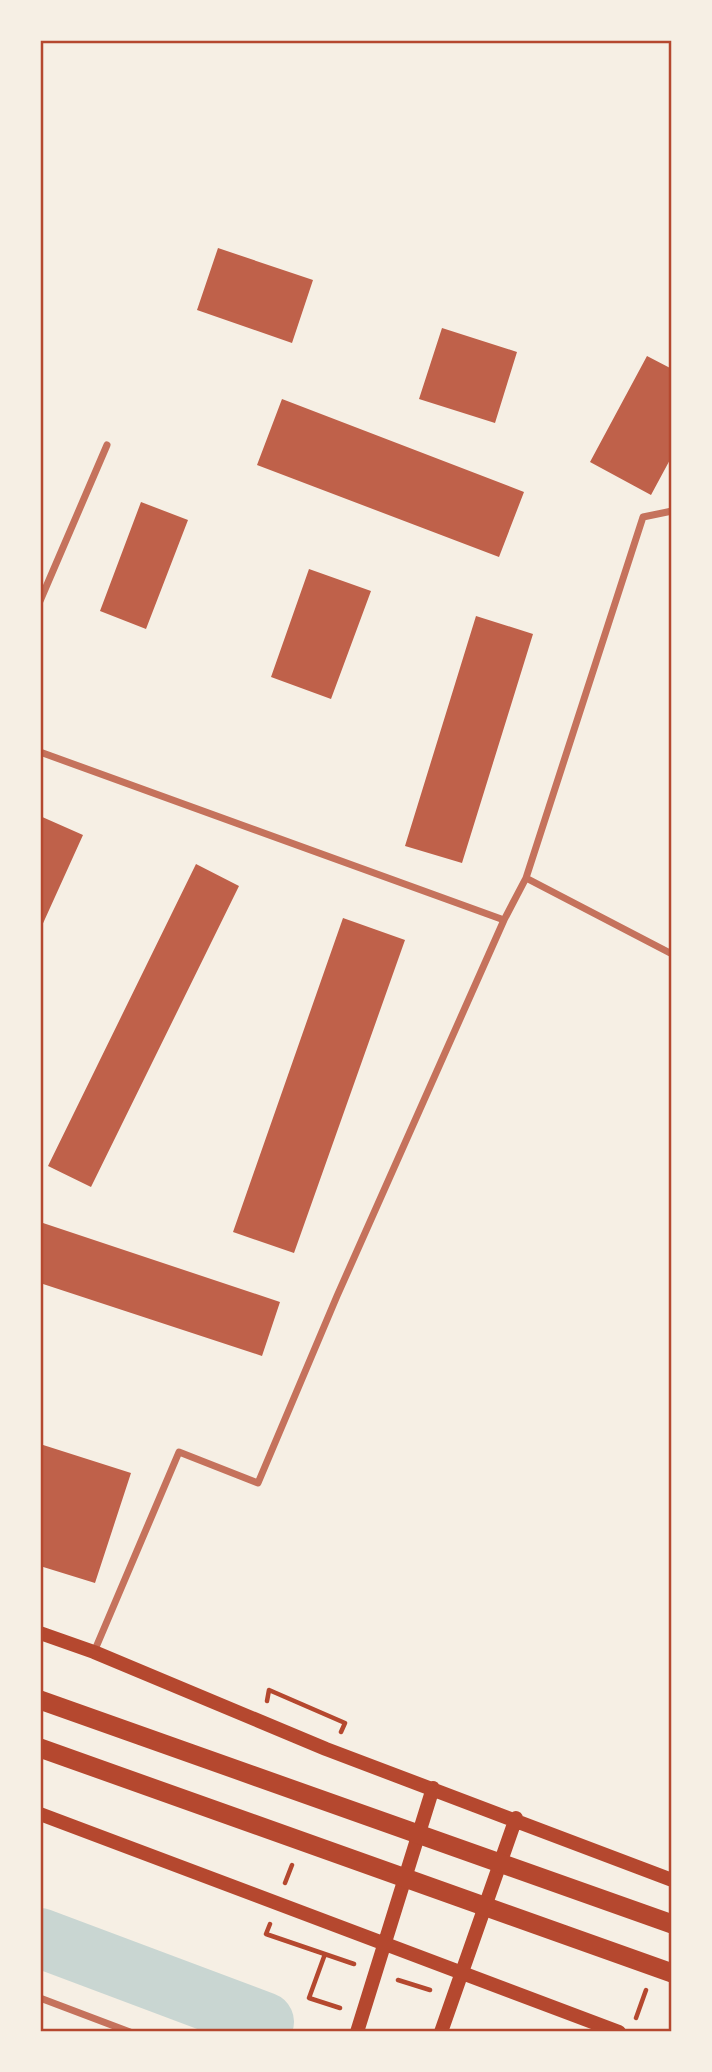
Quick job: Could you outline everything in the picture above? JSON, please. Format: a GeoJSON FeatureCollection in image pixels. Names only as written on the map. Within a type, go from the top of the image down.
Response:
{"type":"FeatureCollection","features":[{"type":"Feature","properties":{"kind":"highway"},"geometry":{"type":"LineString","coordinates":[[40,1700],[672,1924]]}},
{"type":"Feature","properties":{"kind":"highway"},"geometry":{"type":"LineString","coordinates":[[40,1748],[672,1973]]}},
{"type":"Feature","properties":{"kind":"main road"},"geometry":{"type":"LineString","coordinates":[[40,1633],[94,1652],[326,1749],[516,1818],[672,1880]]}},
{"type":"Feature","properties":{"kind":"main road"},"geometry":{"type":"LineString","coordinates":[[357,2032],[433,1788]]}},
{"type":"Feature","properties":{"kind":"main road"},"geometry":{"type":"LineString","coordinates":[[40,1814],[619,2032]]}},
{"type":"Feature","properties":{"kind":"main road"},"geometry":{"type":"LineString","coordinates":[[441,2032],[460,1970],[516,1818]]}},
{"type":"Feature","properties":{"kind":"street"},"geometry":{"type":"LineString","coordinates":[[40,601],[107,445]]}},
{"type":"Feature","properties":{"kind":"street"},"geometry":{"type":"LineString","coordinates":[[94,1652],[179,1452],[258,1483],[342,1284],[504,920],[526,878],[643,517],[672,511]]}},
{"type":"Feature","properties":{"kind":"street"},"geometry":{"type":"LineString","coordinates":[[40,752],[504,920]]}},
{"type":"Feature","properties":{"kind":"street"},"geometry":{"type":"LineString","coordinates":[[526,878],[672,954]]}},
{"type":"Feature","properties":{"kind":"street"},"geometry":{"type":"LineString","coordinates":[[40,1998],[130,2032]]}},
{"type":"Feature","properties":{"kind":"path"},"geometry":{"type":"LineString","coordinates":[[269,1690],[345,1723]]}},
{"type":"Feature","properties":{"kind":"path"},"geometry":{"type":"LineString","coordinates":[[325,1954],[309,1998],[361,2015]]}},
{"type":"Feature","properties":{"kind":"building"},"geometry":{"type":"Polygon","coordinates":[[[218,248],[313,280],[292,343],[197,310],[218,248]]]}},
{"type":"Feature","properties":{"kind":"building"},"geometry":{"type":"Polygon","coordinates":[[[442,328],[517,352],[495,423],[419,399],[442,328]]]}},
{"type":"Feature","properties":{"kind":"building"},"geometry":{"type":"Polygon","coordinates":[[[647,356],[672,369],[672,456],[651,495],[590,462],[647,356]]]}},
{"type":"Feature","properties":{"kind":"building"},"geometry":{"type":"Polygon","coordinates":[[[282,399],[524,492],[499,557],[257,465],[282,399]]]}},
{"type":"Feature","properties":{"kind":"building"},"geometry":{"type":"Polygon","coordinates":[[[141,502],[188,520],[146,629],[100,611],[141,502]]]}},
{"type":"Feature","properties":{"kind":"building"},"geometry":{"type":"Polygon","coordinates":[[[309,569],[371,591],[331,699],[271,677],[309,569]]]}},
{"type":"Feature","properties":{"kind":"building"},"geometry":{"type":"Polygon","coordinates":[[[476,616],[533,634],[462,863],[405,846],[476,616]]]}},
{"type":"Feature","properties":{"kind":"building"},"geometry":{"type":"Polygon","coordinates":[[[40,816],[83,835],[40,930],[40,816]]]}},
{"type":"Feature","properties":{"kind":"building"},"geometry":{"type":"Polygon","coordinates":[[[196,864],[239,886],[91,1187],[48,1166],[196,864]]]}},
{"type":"Feature","properties":{"kind":"building"},"geometry":{"type":"Polygon","coordinates":[[[343,918],[405,940],[294,1253],[233,1232],[343,918]]]}},
{"type":"Feature","properties":{"kind":"building"},"geometry":{"type":"Polygon","coordinates":[[[40,1222],[280,1302],[262,1356],[40,1283],[40,1222]]]}},
{"type":"Feature","properties":{"kind":"building"},"geometry":{"type":"Polygon","coordinates":[[[40,1444],[131,1473],[95,1583],[40,1566],[40,1444]]]}},
{"type":"Feature","properties":{"kind":"waterway"},"geometry":{"type":"LineString","coordinates":[[40,1938],[264,2022]]}}]}
